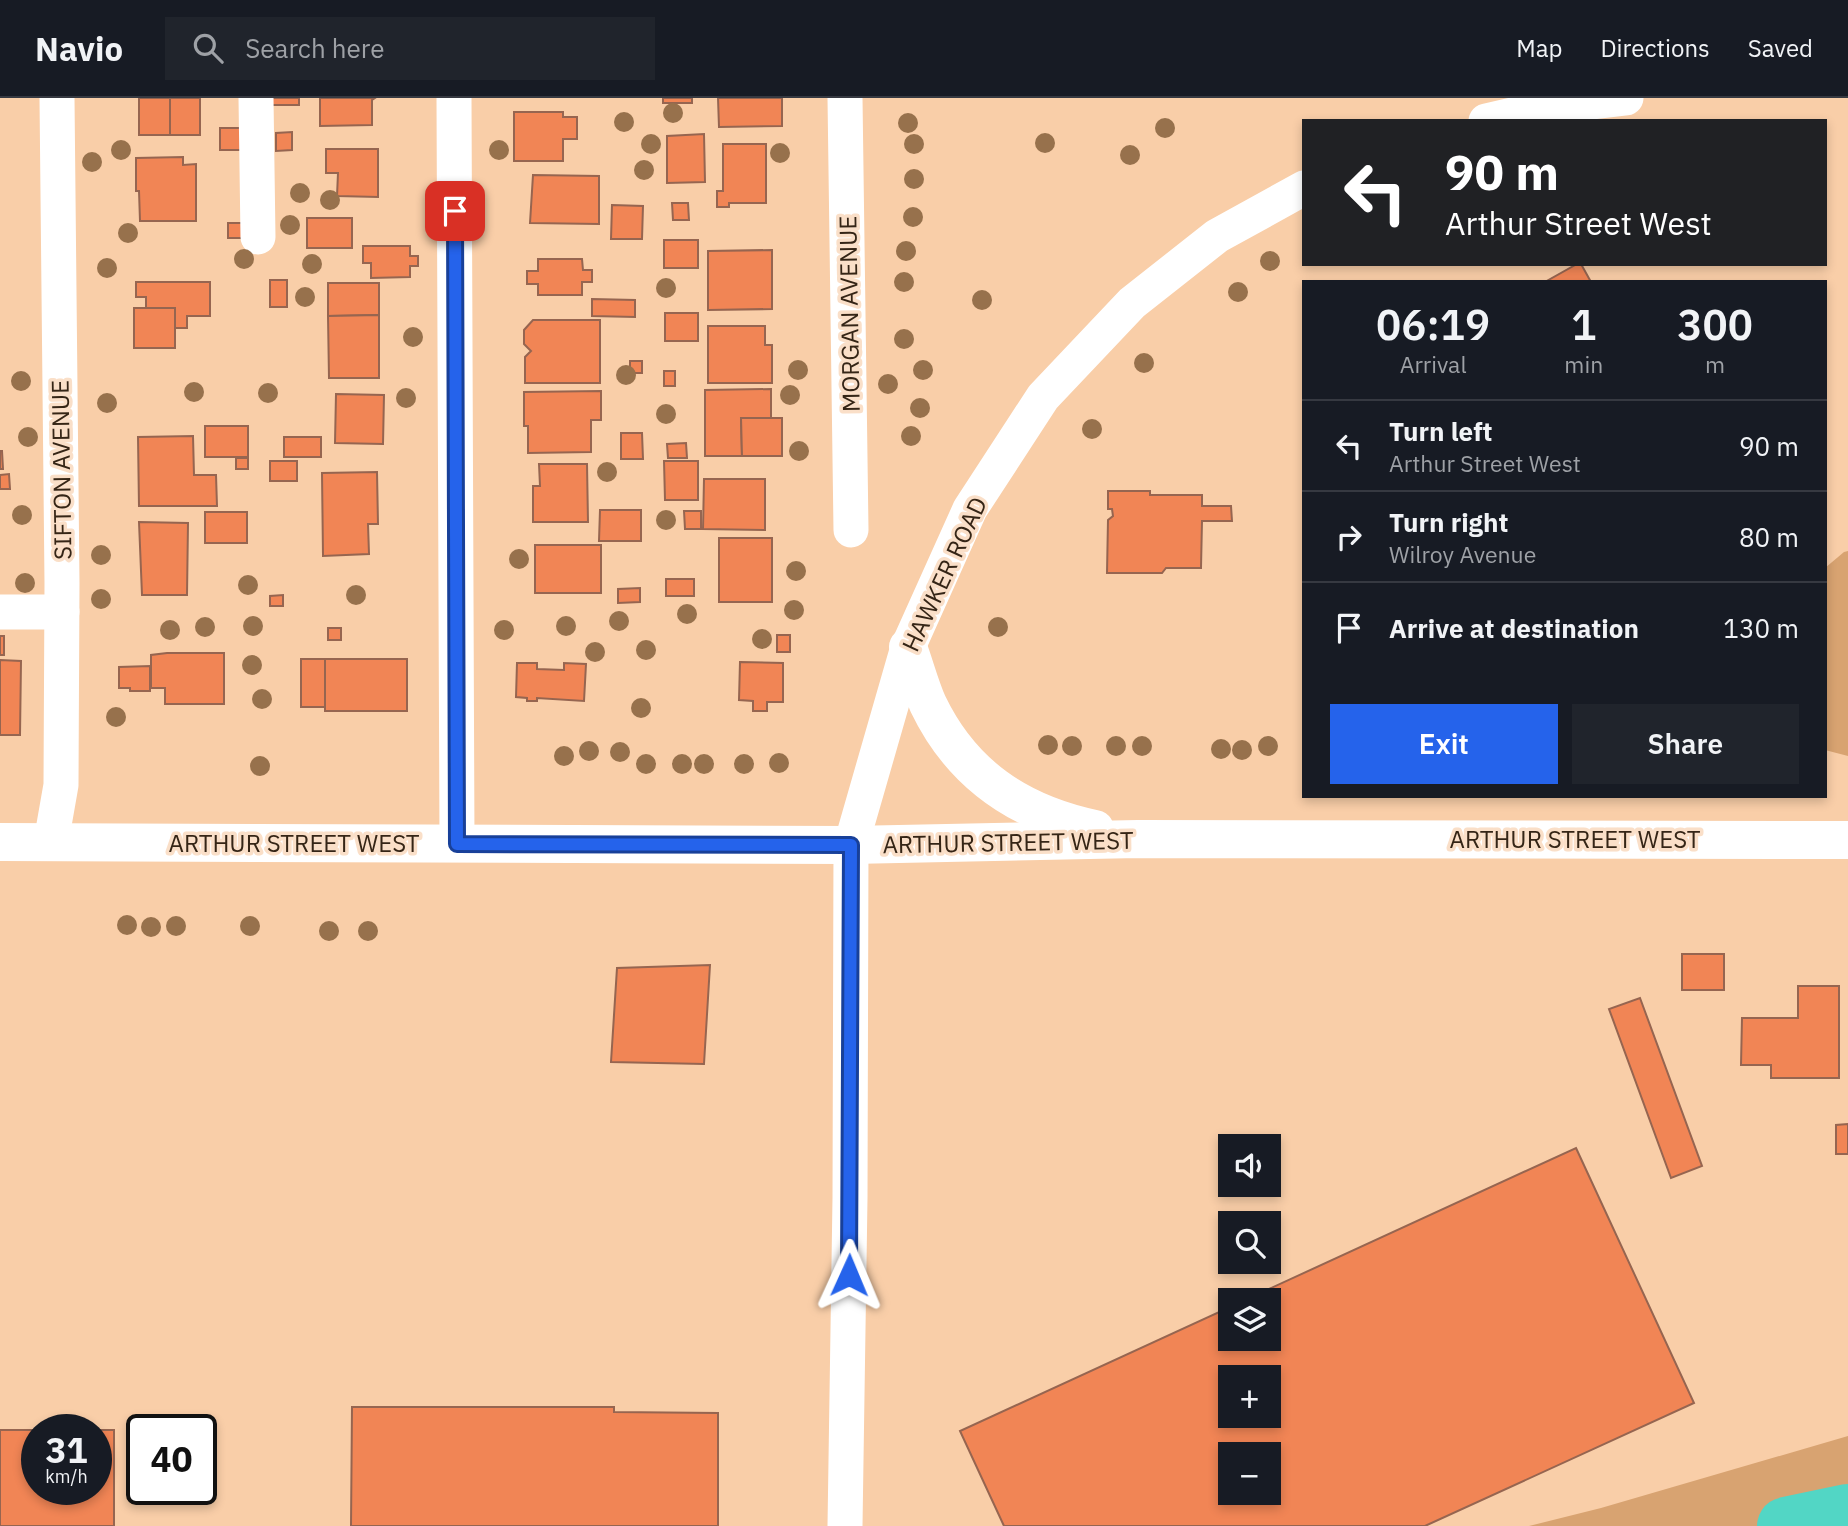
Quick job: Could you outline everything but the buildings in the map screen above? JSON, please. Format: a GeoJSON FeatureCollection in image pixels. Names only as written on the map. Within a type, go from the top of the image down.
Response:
{"type":"FeatureCollection","features":[{"type":"Feature","properties":{"kind":"main road"},"geometry":{"type":"LineString","coordinates":[[908,648],[928,704],[954,748],[989,785],[1027,807],[1064,821],[1138,839]]}},
{"type":"Feature","properties":{"kind":"main road","name":"ARTHUR STREET WEST"},"geometry":{"type":"LineString","coordinates":[[0,842],[851,845],[1138,839],[1848,839]]}},
{"type":"Feature","properties":{"kind":"street","name":"SIFTON AVENUE"},"geometry":{"type":"LineString","coordinates":[[51,842],[61,785],[57,98]]}},
{"type":"Feature","properties":{"kind":"street"},"geometry":{"type":"LineString","coordinates":[[256,98],[258,237]]}},
{"type":"Feature","properties":{"kind":"street"},"geometry":{"type":"LineString","coordinates":[[454,98],[457,844]]}},
{"type":"Feature","properties":{"kind":"street","name":"MORGAN AVENUE"},"geometry":{"type":"LineString","coordinates":[[845,98],[851,530]]}},
{"type":"Feature","properties":{"kind":"street"},"geometry":{"type":"LineString","coordinates":[[1495,119],[1543,108],[1626,98]]}},
{"type":"Feature","properties":{"kind":"street","name":"HAWKER ROAD"},"geometry":{"type":"LineString","coordinates":[[845,1526],[850,1198],[851,845],[908,648],[970,509],[1043,397],[1132,303],[1217,236],[1302,189]]}},
{"type":"Feature","properties":{"kind":"street"},"geometry":{"type":"LineString","coordinates":[[0,612],[62,612]]}},
{"type":"Feature","properties":{"kind":"shaded area"},"geometry":{"type":"Polygon","coordinates":[[[1848,551],[1848,756],[1827,751],[1827,566],[1848,551]]]}},
{"type":"Feature","properties":{"kind":"shaded area"},"geometry":{"type":"Polygon","coordinates":[[[1848,1436],[1848,1526],[1529,1526],[1601,1508],[1848,1436]]]}},
{"type":"Feature","properties":{"kind":"waterway"},"geometry":{"type":"LineString","coordinates":[[1786,1526],[1848,1513]]}},
{"type":"Feature","properties":{"kind":"route"},"geometry":{"type":"LineString","coordinates":[[455,211],[457,844],[851,845],[849,1275]]}}]}
